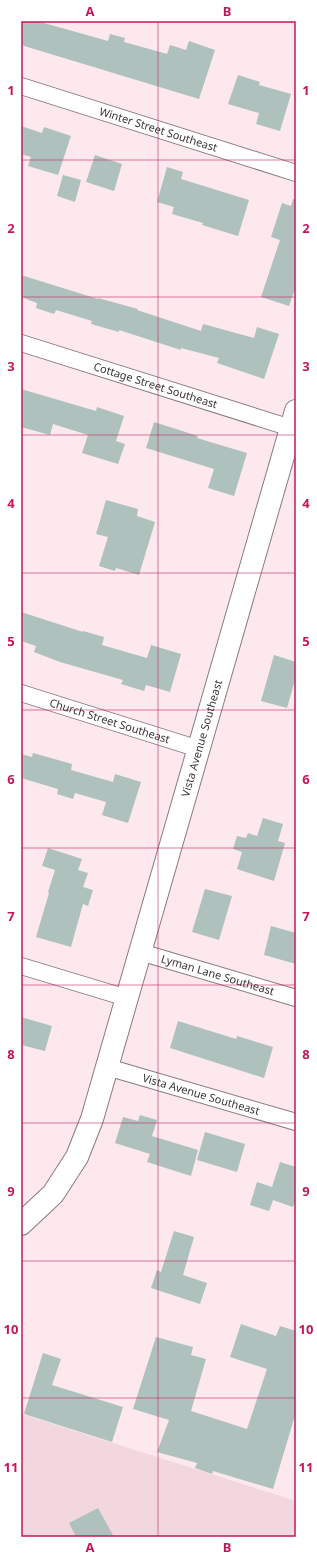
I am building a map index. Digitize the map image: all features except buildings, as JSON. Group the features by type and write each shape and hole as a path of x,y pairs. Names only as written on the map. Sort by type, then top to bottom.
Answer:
{"main road":[{"name":"Vista Avenue Southeast","path":"21,1224 53,1194 77,1157 92,1119 293,419"}],"street":[{"name":"Winter Street Southeast","path":"21,86 296,173"},
{"name":"Cottage Street Southeast","path":"21,343 293,419"},
{"name":"Church Street Southeast","path":"21,693 199,749"},
{"name":"Lyman Lane Southeast","path":"140,952 296,998"},
{"path":"21,966 127,998"},
{"name":"Vista Avenue Southeast","path":"107,1066 296,1122"}],"shaded area":[{"path":"21,1414 296,1501 296,1537 21,1537"}]}
